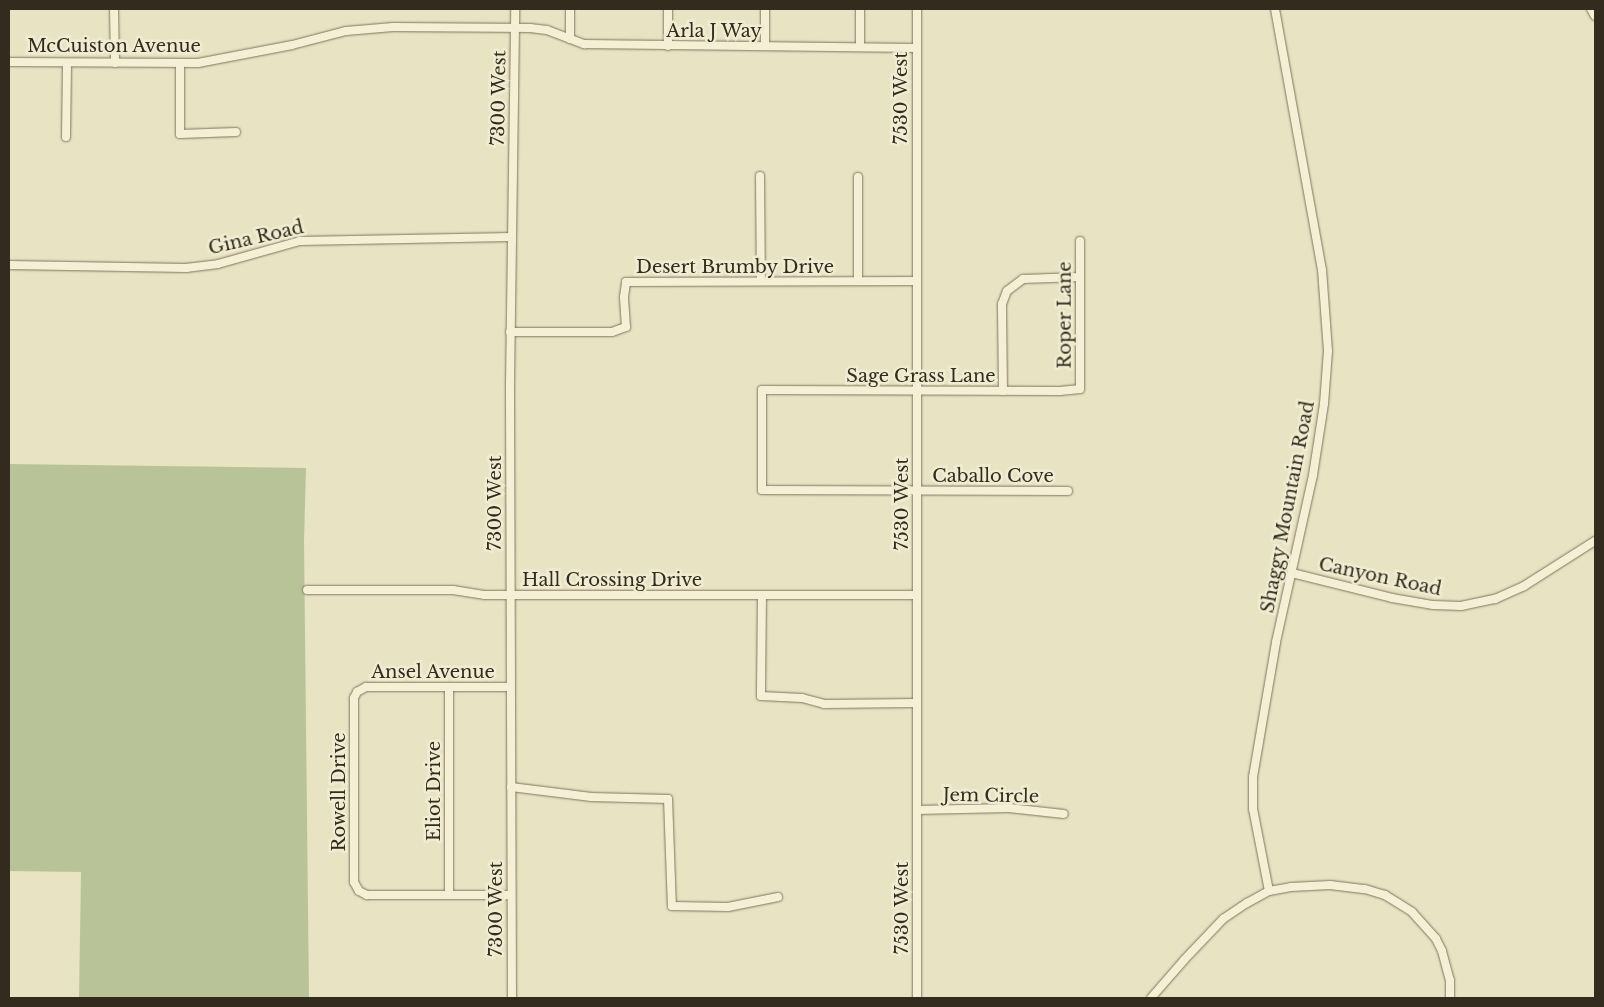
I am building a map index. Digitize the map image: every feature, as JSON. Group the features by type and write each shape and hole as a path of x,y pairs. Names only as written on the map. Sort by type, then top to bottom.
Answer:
{"street":[{"path":"114,9 115,63"},
{"name":"7300 West","path":"512,998 509,595 510,332 515,9"},
{"path":"570,9 570,39"},
{"path":"668,9 668,46"},
{"path":"765,9 765,46"},
{"path":"860,9 860,47"},
{"name":"7530 West","path":"916,9 916,998"},
{"name":"Shaggy Mountain Road","path":"1269,891 1253,810 1253,777 1264,706 1313,475 1324,404 1328,331 1322,270 1276,9"},
{"path":"1590,9 1595,16"},
{"name":"McCuiston Avenue","path":"9,62 180,63 219,60 370,27 515,28"},
{"name":"Arla J Way","path":"515,28 547,30 584,44 916,48"},
{"path":"66,137 67,63"},
{"path":"180,63 180,134 236,132"},
{"path":"760,176 761,281"},
{"path":"858,177 858,281"},
{"name":"Gina Road","path":"9,265 186,268 218,264 300,241 511,237"},
{"name":"Roper Lane","path":"1080,241 1080,389"},
{"path":"1002,390 1002,304 1008,291 1023,279 1080,277"},
{"name":"Desert Brumby Drive","path":"510,332 612,332 626,327 624,297 626,282 916,281"},
{"name":"Sage Grass Lane","path":"762,490 762,390 1060,391 1080,389"},
{"name":"Caballo Cove","path":"762,490 1068,491"},
{"name":"Canyon Road","path":"1292,574 1392,598 1433,605 1461,606 1495,599 1524,586 1595,541"},
{"name":"Hall Crossing Drive","path":"307,590 453,590 479,595 917,595"},
{"path":"762,595 761,696 802,698 824,704 916,703"},
{"name":"Ansel Avenue","path":"357,692 366,687 511,687"},
{"name":"Eliot Drive","path":"448,687 449,895"},
{"name":"Rowell Drive","path":"357,692 354,698 354,882 359,891 367,895 449,895"},
{"path":"511,787 591,797 668,799 672,906 728,907 778,897"},
{"name":"Jem Circle","path":"917,810 1009,808 1064,814"},
{"path":"1151,998 1184,960 1223,920 1269,891 1291,887 1348,886 1385,895 1399,902 1421,921 1442,951 1450,980 1450,998"},
{"path":"449,895 511,895"}],"green space":[{"path":"9,464 306,468 304,541 309,998 79,998 81,872 9,871"}]}
